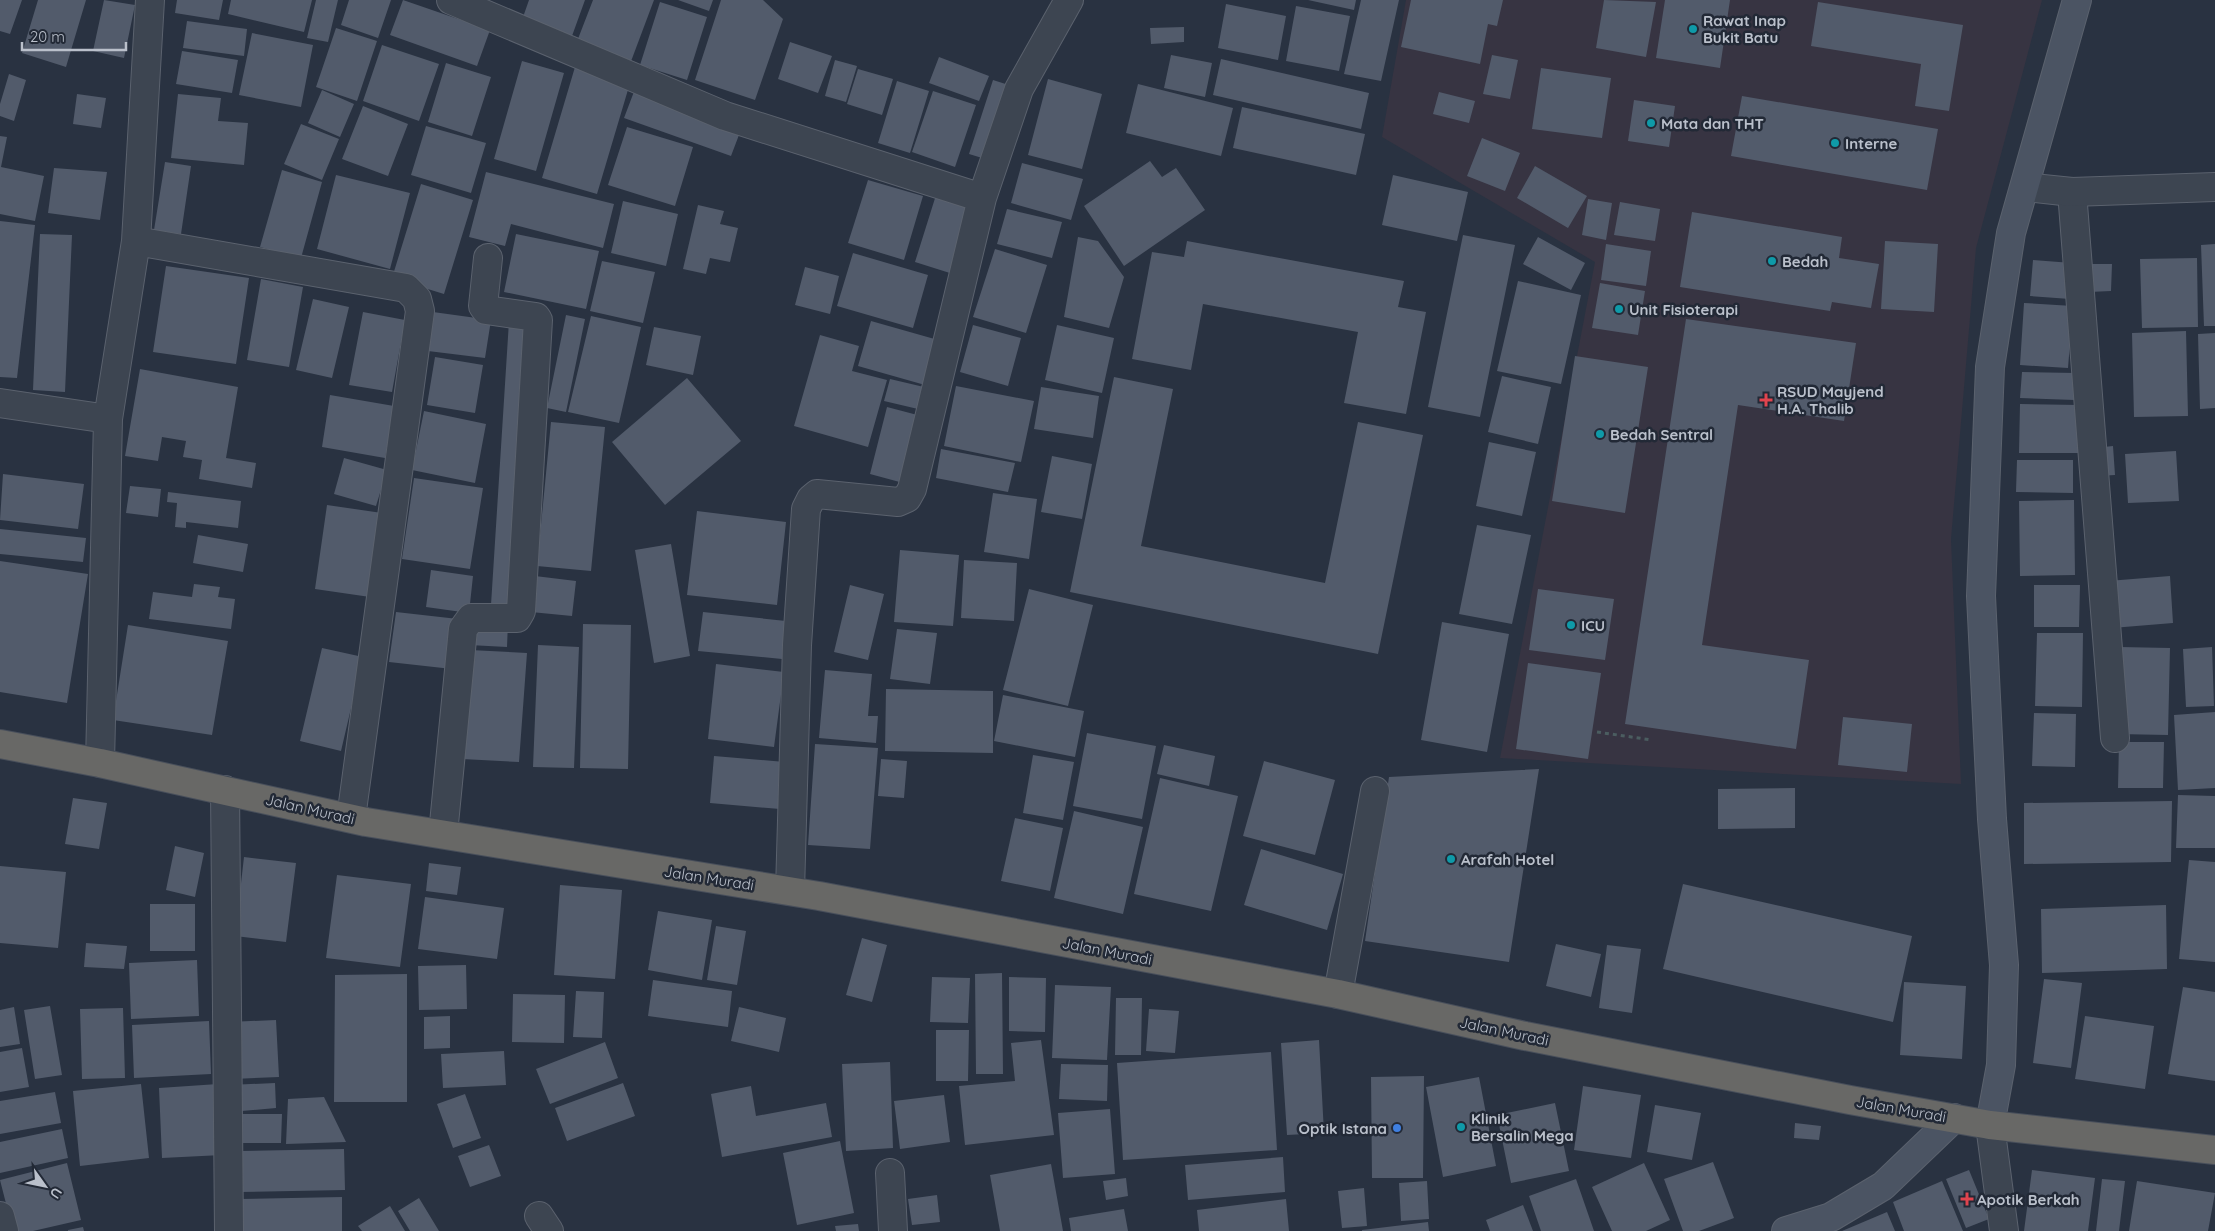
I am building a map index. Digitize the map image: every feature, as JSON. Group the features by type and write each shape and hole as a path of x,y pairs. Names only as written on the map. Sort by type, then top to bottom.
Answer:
{"highway":[{"name":"Jalan Muradi","path":"0,744 100,763 351,818 790,891 1338,994 1525,1036 1990,1125 2215,1150"}],"main road":[{"path":"1990,1125 2001,1065 2004,965 1992,819 1982,596 1990,367 2011,233 2077,0"},
{"path":"1786,1231 1830,1217 1883,1186 1954,1118"}],"street":[{"path":"100,763 108,419 136,241 150,0"},
{"path":"451,0 725,116 982,198"},
{"path":"790,891 797,645 806,509 811,499 817,494 898,502 907,498 912,489 982,198 1019,89 1069,0"},
{"path":"2025,187 2072,192 2215,187"},
{"path":"2072,192 2115,738"},
{"path":"136,241 406,288 413,292 417,299 420,312 351,818"},
{"path":"443,834 463,629 471,618 517,618 521,611 538,320 536,317 486,310 483,306 488,258"},
{"path":"0,403 108,419"},
{"path":"225,790 229,1231"},
{"path":"1338,994 1375,791"},
{"path":"1990,1125 2004,1231"},
{"path":"890,1173 894,1231"},
{"path":"0,1216 4,1231"}],"path":[{"path":"1597,732 1652,740"}],"shaded area":[{"name":"RSUD Mayjend H.A. Thalib","path":"1406,0 2042,0 1976,248 1951,539 1961,784 1500,758 1595,262 1382,137"}],"building":[{"path":"0,0 22,0 10,34 0,31"},
{"path":"38,0 86,0 66,67 22,53"},
{"path":"104,0 135,5 124,58 93,51"},
{"path":"177,0 223,0 219,20 175,13"},
{"path":"231,0 312,0 304,32 228,14"},
{"path":"316,0 338,0 328,42 307,38"},
{"path":"349,0 391,0 378,38 341,25"},
{"path":"403,0 490,30 477,66 390,35"},
{"path":"529,0 585,0 572,36 522,20"},
{"path":"593,0 654,0 630,64 576,44"},
{"path":"678,0 713,0 709,11"},
{"path":"721,0 763,0 783,19 755,100 695,80"},
{"path":"1308,0 1356,0 1354,10"},
{"path":"1361,0 1399,0 1381,81 1344,74"},
{"path":"1411,0 1503,0 1497,26 1488,24 1480,64 1401,47"},
{"path":"1604,0 1656,2 1646,57 1596,48"},
{"name":"Rawat Inap Bukit Batu","path":"1665,0 1730,0 1720,68 1656,58"},
{"path":"660,2 707,17 687,80 640,65"},
{"path":"1818,2 1963,25 1949,111 1915,106 1921,64 1811,46"},
{"path":"1226,4 1286,16 1278,60 1218,48"},
{"path":"1296,6 1350,16 1339,71 1286,61"},
{"path":"187,21 247,29 244,56 183,48"},
{"path":"1184,27 1184,42 1151,44 1150,28"},
{"path":"336,28 377,41 357,101 316,87"},
{"path":"252,33 313,45 301,107 239,95"},
{"path":"790,42 832,56 818,93 778,79"},
{"path":"382,45 439,64 419,121 363,101"},
{"path":"182,51 238,60 232,93 176,84"},
{"path":"1171,55 1212,63 1205,97 1164,88"},
{"path":"1492,55 1518,60 1510,99 1483,94"},
{"path":"939,57 989,76 979,101 929,83"},
{"path":"1221,59 1369,93 1361,129 1213,95"},
{"path":"835,60 857,66 846,102 825,96"},
{"path":"522,61 564,73 536,171 494,159"},
{"path":"446,63 491,77 472,136 428,122"},
{"path":"575,67 630,83 597,194 542,178"},
{"path":"1541,68 1611,78 1602,138 1532,129"},
{"path":"858,69 893,79 882,115 847,104"},
{"path":"9,74 26,80 14,121 0,116 0,104"},
{"path":"1048,79 1102,94 1082,169 1028,155"},
{"path":"993,80 1015,87 992,161 969,154"},
{"path":"897,81 929,91 910,153 878,143"},
{"path":"1138,84 1233,108 1221,156 1126,133"},
{"path":"635,89 742,127 731,156 624,118"},
{"path":"322,90 354,104 340,137 308,123"},
{"path":"933,91 976,105 955,167 912,152"},
{"path":"1439,92 1475,101 1469,123 1433,114"},
{"path":"77,94 106,98 101,128 73,124"},
{"path":"178,94 221,98 218,121 248,123 244,165 171,158"},
{"name":"Interne","path":"1742,96 1938,129 1927,190 1731,156"},
{"name":"Mata dan THT","path":"1634,100 1675,106 1669,147 1628,141"},
{"path":"363,106 408,124 388,176 342,159"},
{"path":"1242,107 1365,134 1356,175 1233,148"},
{"path":"301,124 339,139 322,180 284,164"},
{"path":"426,126 486,143 471,193 411,175"},
{"path":"627,127 693,147 675,206 608,185"},
{"path":"0,136 7,137 1,167 44,176 35,221 0,214"},
{"path":"1482,138 1520,153 1505,191 1467,176"},
{"path":"1150,161 1162,177 1176,168 1205,210 1124,266 1084,206"},
{"path":"165,162 191,166 181,234 154,230"},
{"path":"1022,163 1083,179 1071,220 1011,203"},
{"path":"1535,166 1587,196 1568,228 1517,198"},
{"path":"54,168 107,172 100,220 48,213"},
{"path":"282,170 322,182 301,258 260,247"},
{"path":"486,172 614,204 603,248 511,224 505,246 469,237"},
{"path":"336,175 410,193 390,269 317,249"},
{"path":"1393,175 1468,192 1457,241 1382,225"},
{"path":"868,180 923,196 904,260 848,243"},
{"path":"421,184 473,200 444,294 392,278"},
{"path":"936,195 974,207 953,274 915,262"},
{"path":"1588,199 1612,203 1606,240 1582,235"},
{"path":"623,201 678,214 666,266 611,253"},
{"path":"1620,202 1660,209 1655,241 1614,235"},
{"path":"698,205 724,211 720,224 738,228 730,262 710,258 706,274 683,269"},
{"path":"1007,209 1062,222 1052,258 997,244"},
{"name":"Bedah","path":"1692,212 1842,237 1839,258 1879,264 1871,308 1832,302 1830,311 1680,287"},
{"path":"0,221 35,225 17,378 0,377"},
{"path":"40,234 72,235 65,392 33,390"},
{"path":"516,234 599,251 586,309 504,292"},
{"path":"1463,235 1515,245 1480,417 1428,407"},
{"path":"1078,237 1098,241 1124,277 1109,328 1064,317"},
{"path":"1538,237 1585,263 1571,290 1523,264"},
{"path":"1187,241 1404,281 1398,307 1426,312 1406,414 1344,403 1358,332 1203,304 1191,370 1132,359 1152,252 1184,257"},
{"path":"1885,241 1938,244 1934,312 1881,309"},
{"path":"1606,244 1651,251 1646,286 1601,280"},
{"path":"2215,244 2215,326 2204,326 2201,245"},
{"path":"995,249 1047,265 1026,333 973,317"},
{"path":"853,253 928,275 913,328 837,306"},
{"path":"2197,258 2198,327 2142,328 2140,259"},
{"path":"2033,260 2072,263 2070,299 2030,296"},
{"path":"602,261 655,272 643,323 590,311"},
{"path":"2090,264 2112,264 2111,291 2089,292"},
{"path":"166,266 249,278 236,364 153,352"},
{"path":"805,267 839,276 830,314 795,305"},
{"path":"261,279 303,287 289,367 247,360"},
{"path":"1518,281 1581,295 1561,384 1497,371"},
{"name":"Unit Fisioterapi","path":"1600,283 1645,291 1638,335 1592,328"},
{"path":"313,299 349,307 332,378 296,370"},
{"path":"2024,303 2073,306 2068,368 2020,365"},
{"path":"363,312 405,320 392,392 349,385"},
{"path":"433,312 491,320 485,358 428,351"},
{"path":"566,315 585,319 566,412 547,408"},
{"path":"591,316 641,327 619,423 568,412"},
{"path":"1686,319 1856,343 1844,421 1738,405 1702,645 1809,660 1796,749 1625,724"},
{"path":"509,321 533,322 515,606 491,605"},
{"path":"871,321 938,340 925,385 858,366"},
{"path":"973,325 1021,338 1008,386 960,372"},
{"path":"1057,325 1114,338 1102,393 1045,380"},
{"path":"654,327 701,336 693,375 646,365"},
{"path":"2186,331 2188,416 2134,417 2132,333"},
{"path":"2215,333 2215,408 2200,409 2198,334"},
{"path":"820,335 859,346 852,371 887,380 868,447 794,426"},
{"name":"Bedah Sentral","path":"1575,356 1648,367 1625,513 1552,501"},
{"path":"435,357 483,365 475,413 427,405"},
{"path":"140,369 238,387 226,458 256,463 252,488 199,479 202,460 183,457 186,441 162,437 158,461 125,456"},
{"path":"2022,372 2076,373 2075,400 2020,398"},
{"path":"1502,376 1551,387 1538,444 1488,432"},
{"path":"1114,377 1173,389 1141,546 1325,583 1358,422 1423,435 1378,654 1070,592"},
{"path":"687,378 741,441 665,505 612,442"},
{"path":"890,379 924,387 918,409 884,401"},
{"path":"956,386 1034,401 1021,462 944,446"},
{"path":"1041,387 1099,396 1093,438 1034,429"},
{"path":"330,395 394,406 385,458 322,447"},
{"path":"2020,404 2079,405 2078,453 2019,453"},
{"path":"887,407 925,417 907,484 870,474"},
{"path":"424,411 486,424 475,483 412,470"},
{"path":"551,422 605,427 591,571 537,566"},
{"path":"1489,442 1536,452 1522,516 1476,506"},
{"path":"2113,446 2115,475 2097,476 2095,448"},
{"path":"941,449 1015,463 1008,492 936,478"},
{"path":"2176,451 2179,501 2128,503 2125,454"},
{"path":"1052,456 1092,464 1082,519 1041,512"},
{"path":"344,458 387,470 376,506 334,494"},
{"path":"2017,460 2073,460 2073,493 2016,492"},
{"path":"3,474 84,484 78,529 0,520"},
{"path":"414,478 483,488 470,569 402,559"},
{"path":"130,486 161,489 158,517 126,513"},
{"path":"168,492 241,501 238,528 186,522 186,528 175,527 177,503 167,502"},
{"path":"993,493 1037,499 1029,559 984,552"},
{"path":"2074,500 2075,575 2020,576 2019,501"},
{"path":"327,505 382,513 370,597 315,589"},
{"path":"697,511 786,522 777,605 687,595"},
{"path":"1477,525 1531,535 1512,624 1459,614"},
{"path":"0,529 86,538 83,562 0,554"},
{"path":"198,535 248,544 243,572 193,563"},
{"path":"671,544 690,656 654,663 635,550"},
{"path":"900,550 959,555 953,626 894,622"},
{"path":"964,560 1017,563 1014,621 961,618"},
{"path":"0,561 88,574 67,703 0,692"},
{"path":"431,570 473,576 469,613 426,607"},
{"path":"535,576 576,581 572,616 531,612"},
{"path":"2170,576 2173,623 2112,628 2108,581"},
{"path":"194,584 220,587 218,597 235,599 231,629 149,619 153,592 192,597"},
{"path":"850,585 884,594 868,660 834,652"},
{"path":"2034,585 2080,585 2079,627 2034,627"},
{"path":"1029,589 1093,605 1068,706 1003,690"},
{"name":"ICU","path":"1538,589 1614,599 1605,660 1529,650"},
{"path":"396,612 458,619 452,669 389,662"},
{"path":"703,612 786,621 782,659 698,651"},
{"path":"471,620 508,622 507,647 469,645"},
{"path":"1442,622 1509,634 1487,752 1421,740"},
{"path":"583,624 631,625 628,769 580,768"},
{"path":"128,625 228,641 212,735 113,720"},
{"path":"897,629 937,633 930,684 890,679"},
{"path":"2037,633 2083,633 2082,707 2035,706"},
{"path":"538,645 579,647 574,768 533,767"},
{"path":"2120,647 2170,648 2168,735 2117,734"},
{"path":"2212,647 2214,706 2186,707 2183,649"},
{"path":"322,648 363,657 341,751 300,741"},
{"path":"470,650 527,653 519,762 462,759"},
{"path":"1528,663 1601,673 1588,759 1516,749"},
{"path":"716,664 784,672 774,747 708,739"},
{"path":"825,670 872,674 868,716 878,716 876,743 819,738"},
{"path":"886,689 993,691 993,753 885,751"},
{"path":"1003,695 1084,711 1075,757 994,741"},
{"path":"2215,712 2215,788 2178,790 2174,715"},
{"path":"2034,713 2076,714 2075,767 2032,766"},
{"path":"1843,717 1912,724 1907,772 1838,765"},
{"path":"1087,733 1156,746 1142,819 1073,806"},
{"path":"2119,742 2164,742 2163,788 2118,788"},
{"path":"815,744 878,748 870,849 808,845"},
{"path":"1164,745 1215,756 1209,786 1157,774"},
{"path":"1033,755 1074,762 1063,820 1023,813"},
{"path":"714,756 785,762 780,809 710,803"},
{"path":"881,759 907,761 904,798 878,796"},
{"path":"1264,761 1335,780 1315,855 1243,836"},
{"name":"Arafah Hotel","path":"1539,769 1509,962 1365,941 1389,777"},
{"path":"1160,778 1238,796 1211,911 1134,894"},
{"path":"1795,788 1795,828 1718,829 1718,789"},
{"path":"2178,795 2215,796 2215,848 2176,848"},
{"path":"73,798 107,803 99,849 65,844"},
{"path":"2172,801 2171,862 2024,864 2024,803"},
{"path":"1074,811 1143,827 1123,914 1054,898"},
{"path":"1015,818 1063,828 1050,891 1001,881"},
{"path":"175,846 204,853 195,897 166,890"},
{"path":"1261,849 1343,874 1327,930 1244,905"},
{"path":"244,857 296,863 286,942 235,936"},
{"path":"2189,860 2215,862 2215,962 2179,959"},
{"path":"429,863 461,867 457,895 426,891"},
{"path":"0,866 66,872 58,948 0,943"},
{"path":"337,875 411,884 400,967 326,958"},
{"path":"1683,884 1912,936 1893,1022 1663,969"},
{"path":"560,885 622,890 615,979 554,975"},
{"path":"425,897 504,908 497,959 418,949"},
{"path":"150,904 195,904 195,951 150,951"},
{"path":"2166,905 2167,969 2042,973 2041,909"},
{"path":"658,911 712,920 702,980 648,970"},
{"path":"716,926 746,931 737,985 707,980"},
{"path":"862,938 887,945 872,1002 846,995"},
{"path":"86,943 127,946 124,969 84,967"},
{"path":"1556,944 1601,954 1591,997 1546,986"},
{"path":"1607,945 1641,949 1632,1013 1599,1008"},
{"path":"197,960 199,1016 131,1019 129,963"},
{"path":"466,965 467,1009 419,1010 418,966"},
{"path":"1002,973 1003,1074 976,1074 975,974"},
{"path":"407,974 407,1102 334,1102 335,975"},
{"path":"932,977 970,978 968,1023 930,1022"},
{"path":"1009,977 1046,978 1045,1032 1009,1031"},
{"path":"2044,979 2082,983 2071,1068 2033,1063"},
{"path":"653,980 732,991 728,1027 648,1016"},
{"path":"1904,982 1966,986 1962,1059 1900,1055"},
{"path":"1055,985 1111,987 1107,1060 1052,1058"},
{"path":"2183,987 2215,992 2215,1081 2168,1074"},
{"path":"576,991 604,992 602,1038 573,1037"},
{"path":"513,994 565,995 564,1043 512,1042"},
{"path":"1116,998 1142,998 1141,1055 1115,1055"},
{"path":"50,1006 62,1075 35,1079 24,1010"},
{"path":"14,1007 20,1044 0,1047 0,1010"},
{"path":"739,1007 786,1018 779,1052 731,1041"},
{"path":"123,1008 125,1078 82,1079 80,1009"},
{"path":"1149,1009 1179,1011 1175,1053 1146,1051"},
{"path":"450,1016 450,1048 424,1049 424,1017"},
{"path":"2085,1016 2154,1026 2145,1089 2075,1079"},
{"path":"276,1020 279,1077 232,1079 229,1022"},
{"path":"209,1021 211,1074 134,1078 132,1025"},
{"path":"936,1030 969,1030 968,1081 936,1081"},
{"path":"1041,1040 1054,1135 965,1145 959,1086 1015,1081 1011,1043"},
{"path":"1319,1040 1324,1133 1287,1135 1281,1043"},
{"path":"605,1042 618,1078 550,1104 536,1069"},
{"path":"22,1048 29,1087 0,1092 0,1052"},
{"path":"504,1051 506,1085 443,1088 441,1054"},
{"path":"1271,1052 1277,1150 1123,1160 1117,1063"},
{"path":"890,1062 893,1148 846,1151 842,1064"},
{"path":"1061,1064 1108,1065 1107,1101 1059,1099"},
{"name":"Optik Istana","path":"1424,1076 1423,1178 1372,1178 1371,1077"},
{"name":"Klinik Bersalin Mega","path":"1479,1077 1496,1166 1443,1177 1426,1087"},
{"path":"275,1083 276,1108 230,1112 229,1085"},
{"path":"623,1083 635,1116 567,1141 555,1108"},
{"path":"141,1084 149,1158 80,1166 73,1091"},
{"path":"218,1084 222,1155 162,1158 159,1088"},
{"path":"751,1086 756,1116 826,1103 832,1137 722,1157 711,1094"},
{"path":"1583,1086 1641,1095 1631,1158 1574,1150"},
{"path":"55,1092 61,1123 0,1134 0,1101"},
{"path":"465,1094 481,1138 453,1148 437,1104"},
{"path":"944,1095 950,1142 900,1149 894,1101"},
{"path":"324,1097 346,1142 286,1144 288,1099"},
{"path":"1555,1103 1569,1171 1511,1183 1497,1115"},
{"path":"1655,1105 1701,1113 1692,1160 1647,1152"},
{"path":"1110,1109 1115,1174 1063,1178 1058,1113"},
{"path":"234,1114 282,1114 281,1143 233,1143"},
{"path":"1795,1123 1821,1126 1819,1140 1794,1138"},
{"path":"62,1129 68,1158 0,1173 0,1142"},
{"path":"840,1141 854,1213 797,1225 783,1153"},
{"path":"489,1145 501,1176 470,1187 458,1156"},
{"path":"344,1149 345,1190 239,1192 239,1151"},
{"path":"1283,1157 1285,1192 1188,1200 1185,1165"},
{"path":"1713,1162 1734,1218 1699,1231 1683,1231 1664,1179"},
{"path":"67,1163 81,1220 33,1231 13,1231 0,1180"},
{"path":"1644,1163 1670,1220 1646,1231 1612,1231 1592,1187"},
{"path":"1051,1164 1063,1231 1000,1231 990,1175"},
{"name":"Apotik Berkah","path":"1969,1170 1989,1219 1966,1228 1946,1179"},
{"path":"2032,1170 2095,1178 2088,1231 2024,1231"},
{"path":"1126,1178 1128,1196 1106,1200 1103,1181"},
{"path":"1576,1179 1594,1231 1541,1231 1529,1196"},
{"path":"2102,1179 2125,1181 2119,1231 2096,1231"},
{"path":"1427,1181 1429,1219 1401,1221 1399,1183"},
{"path":"1942,1181 1963,1231 1904,1231 1893,1202"},
{"path":"2137,1181 2215,1193 2208,1231 2129,1231"},
{"path":"1364,1188 1367,1226 1342,1228 1338,1191"},
{"path":"937,1195 940,1222 912,1225 908,1199"},
{"path":"342,1197 342,1231 240,1231 239,1199"},
{"path":"419,1198 439,1231 410,1231 398,1211"},
{"path":"1286,1199 1289,1231 1199,1231 1197,1210"},
{"path":"1523,1205 1533,1231 1490,1231 1486,1220"},
{"path":"390,1206 405,1231 362,1231 358,1226"},
{"path":"1124,1209 1128,1231 1071,1231 1069,1218"},
{"path":"1887,1212 1895,1231 1842,1231"},
{"path":"1428,1222 1429,1231 1362,1231 1362,1230"},
{"path":"858,1224 859,1231 836,1231 835,1226"},
{"path":"83,1227 84,1231 68,1231 68,1230"}],"place":[{"name":"Rawat Inap Bukit Batu","path":"1693,29"},
{"name":"Mata dan THT","path":"1651,123"},
{"name":"Interne","path":"1835,143"},
{"name":"Bedah","path":"1772,261"},
{"name":"Unit Fisioterapi","path":"1619,309"},
{"name":"RSUD Mayjend H.A. Thalib","path":"1766,400"},
{"name":"Bedah Sentral","path":"1600,434"},
{"name":"ICU","path":"1571,625"},
{"name":"Arafah Hotel","path":"1451,859"},
{"name":"Klinik Bersalin Mega","path":"1461,1127"},
{"name":"Optik Istana","path":"1397,1128"},
{"name":"Apotik Berkah","path":"1967,1199"}]}
